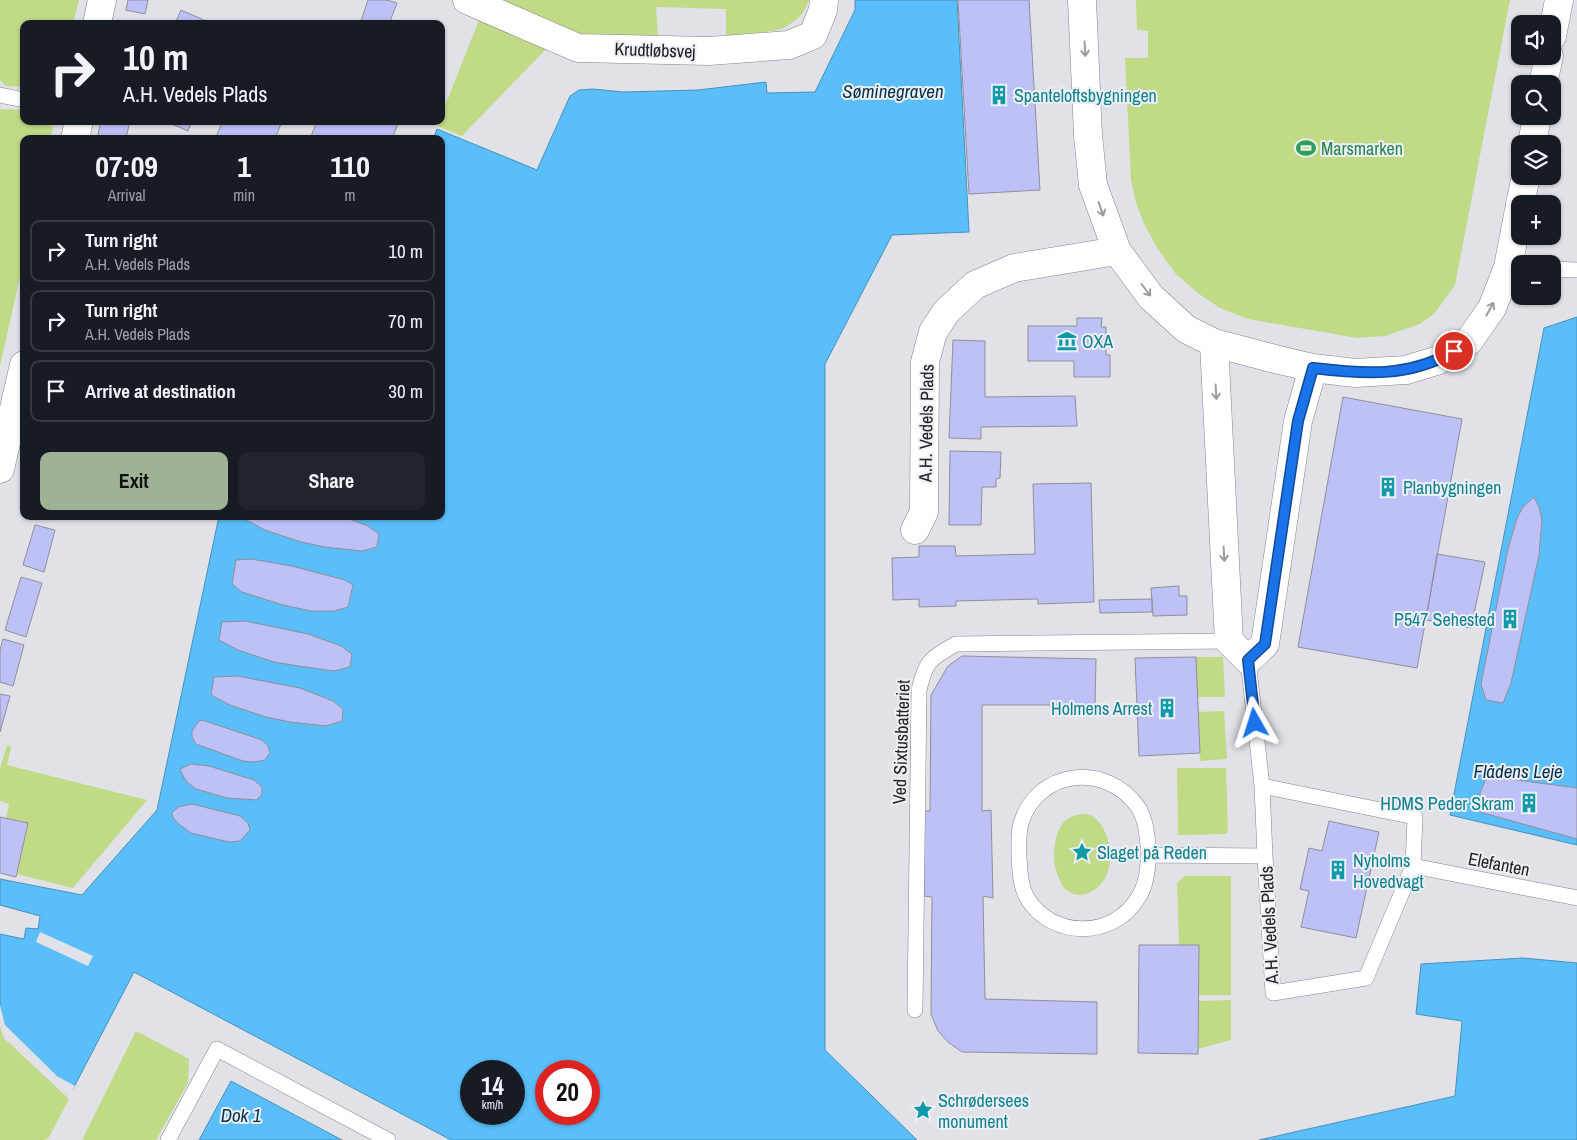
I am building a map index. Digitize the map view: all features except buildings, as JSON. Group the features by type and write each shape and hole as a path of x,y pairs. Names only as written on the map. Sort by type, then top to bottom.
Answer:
{"street":[{"path":"98,20 102,0"},
{"name":"Krudtløbsvej","path":"467,0 578,48 709,51 789,45 813,34 823,10 824,0"},
{"path":"1082,0 1088,135 1093,185 1117,251 1151,297 1186,329 1214,343 1313,368 1355,372 1406,370 1438,360 1469,341 1492,308 1511,273"},
{"path":"1556,15 1559,0"},
{"name":"A.H. Vedels Plads","path":"915,530 924,512 925,362 933,332 946,312 975,285 1014,268 1117,251"},
{"path":"1214,343 1229,641 1248,660 1265,644 1298,421 1313,368"},
{"path":"0,469 17,422 20,398"}],"lane":[{"path":"0,95 20,99"},
{"path":"1561,269 1577,270"},
{"name":"Ved Sixtusbatteriet","path":"915,1010 918,690 923,671 935,656 956,644 1229,641"},
{"name":"A.H. Vedels Plads","path":"1248,660 1262,786 1272,993 1366,978 1413,866 1415,817 1262,786"},
{"path":"1075,777 1097,778 1115,785 1127,794 1139,808 1146,826 1149,854 1145,884 1138,898 1128,911 1117,920 1105,926 1084,930 1072,928 1048,919 1038,912 1027,897 1020,881 1020,825 1027,809 1045,789 1059,781 1075,777"},
{"name":"A.H. Vedels Plads","path":"1149,854 1265,856"},
{"name":"Elefanten","path":"1413,866 1577,898"},
{"path":"168,1140 217,1049 388,1140"}],"green space":[{"path":"0,0 79,0 74,20 20,20 20,87 6,86 0,80"},
{"path":"500,0 809,0 801,15 783,28 726,37 726,9 656,7 658,36 581,34"},
{"name":"Marsmarken","path":"1136,0 1510,0 1455,285 1434,314 1420,324 1385,336 1357,338 1248,319 1220,308 1199,294 1176,274 1158,249 1144,224 1136,203 1131,180 1125,58 1148,58 1148,31 1137,30"},
{"path":"479,20 546,49 462,136 437,126 445,125 445,106"},
{"path":"0,109 20,110 20,125 50,125 53,128 51,135 20,135 20,277 0,366"},
{"path":"1196,657 1223,657 1225,697 1197,697"},
{"path":"1224,711 1227,759 1200,761 1198,712"},
{"path":"7,745 11,747 7,765 147,800 73,888 17,874 28,823 6,818 9,804 0,801 0,769"},
{"path":"1177,768 1226,768 1228,830 1226,834 1178,835"},
{"path":"1080,814 1091,815 1099,822 1107,836 1110,860 1104,880 1094,890 1082,895 1076,895 1064,888 1061,883 1055,868 1054,855 1055,841 1063,823 1073,816"},
{"path":"1184,876 1231,876 1231,995 1198,995 1179,945 1177,883"},
{"path":"1231,1000 1231,1040 1198,1049 1198,1001"},
{"path":"0,1026 4,1038 69,1099 49,1137 44,1140 0,1140"},
{"path":"136,1031 189,1059 188,1083 156,1140 82,1140"}],"water":[{"name":"Søminegraven","path":"855,0 957,0 969,232 892,235 825,364 825,1050 917,1140 451,1140 134,972 73,1089 50,1074 0,1026 0,934 24,939 26,928 38,929 40,916 0,905 0,879 82,895 157,810 218,520 445,520 445,135 435,135 437,129 537,170 570,96 579,90 593,89 623,92 698,90 766,82 767,93 815,92 855,10"},
{"name":"Flådens Leje","path":"1577,317 1577,845 1450,815 1544,328"},
{"path":"1523,958 1577,963 1577,1140 1259,1140 1455,1096 1462,1021 1416,1014 1421,964"},
{"name":"Dok 1","path":"231,1081 342,1140 199,1140"}],"pier":[{"path":"40,932 93,956 88,966 36,942"},
{"path":"0,1005 5,1025 57,1076 75,1086 72,1091 48,1076 23,1051 16,1049 4,1038 0,1026"}],"place":[{"name":"Spanteloftsbygningen","path":"999,95"},
{"name":"Marsmarken","path":"1306,148"},
{"name":"OXA","path":"1067,341"},
{"name":"Planbygningen","path":"1388,487"},
{"name":"P547 Sehested","path":"1510,619"},
{"name":"Holmens Arrest","path":"1167,708"},
{"name":"HDMS Peder Skram","path":"1529,803"},
{"name":"Slaget på Reden","path":"1082,852"},
{"name":"Nyholms Hovedvagt","path":"1338,870"},
{"name":"Schrødersees monument","path":"923,1110"}],"route":[{"path":"1255,723 1248,660 1265,644 1298,421 1313,368 1355,372 1406,370 1438,360 1454,351"}]}
